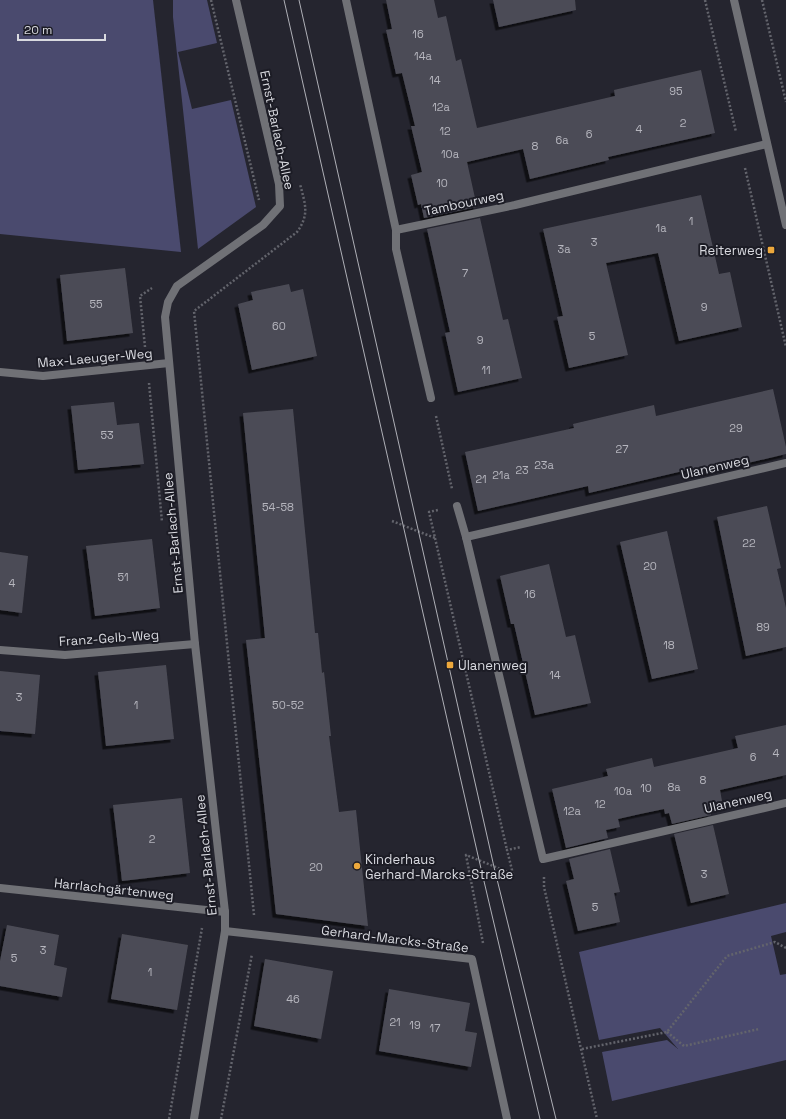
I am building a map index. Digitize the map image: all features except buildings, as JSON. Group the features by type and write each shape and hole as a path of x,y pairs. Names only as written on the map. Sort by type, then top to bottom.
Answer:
{"street":[{"name":"Ernst-Barlach-Allee","path":"194,1119 225,931 225,912 195,644 165,317 168,302 177,286 263,225 280,206 279,184 236,0"},
{"path":"346,0 396,230 396,249 431,398"},
{"path":"734,0 786,226"},
{"name":"Tambourweg","path":"396,230 516,205 767,144"},
{"name":"Max-Laeuger-Weg","path":"0,372 44,376 169,363"},
{"name":"Ulanenweg","path":"466,538 786,463"},
{"path":"456,506 466,538 543,859"},
{"name":"Franz-Gelb-Weg","path":"0,650 66,655 195,644"},
{"name":"Ulanenweg","path":"543,859 786,802"},
{"name":"Harrlachgärtenweg","path":"0,888 225,912"},
{"name":"Gerhard-Marcks-Straße","path":"225,931 472,959 507,1119"}],"path":[{"path":"705,0 786,347"},
{"path":"762,0 786,102"},
{"path":"221,1119 256,934 194,311 297,232 304,222 306,209 299,178"},
{"path":"431,398 456,506 429,512 513,874 466,855 486,955 472,959"},
{"path":"392,521 435,538"},
{"path":"507,850 539,843"},
{"path":"543,859 544,887 597,1119"},
{"path":"582,1049 667,1032 727,956 775,942 786,948"},
{"path":"667,1032 684,1046 759,1029"}],"shaded area":[{"path":"0,0 153,0 181,252 0,234"},
{"path":"173,0 207,0 217,43 178,52 192,109 231,100 256,207 198,249 173,17"},
{"path":"786,903 786,932 771,936 780,975 786,974 786,1060 612,1101 602,1052 667,1040 678,1049 660,1028 599,1040 579,952"}],"tram line":[{"path":"284,0 479,860 540,1119"},
{"path":"299,0 494,867 556,1119"}],"place":[{"name":"Reiterweg","path":"771,250"},
{"name":"Ulanenweg","path":"450,665"},
{"name":"Kinderhaus Gerhard-Marcks-Straße","path":"357,866"}]}
